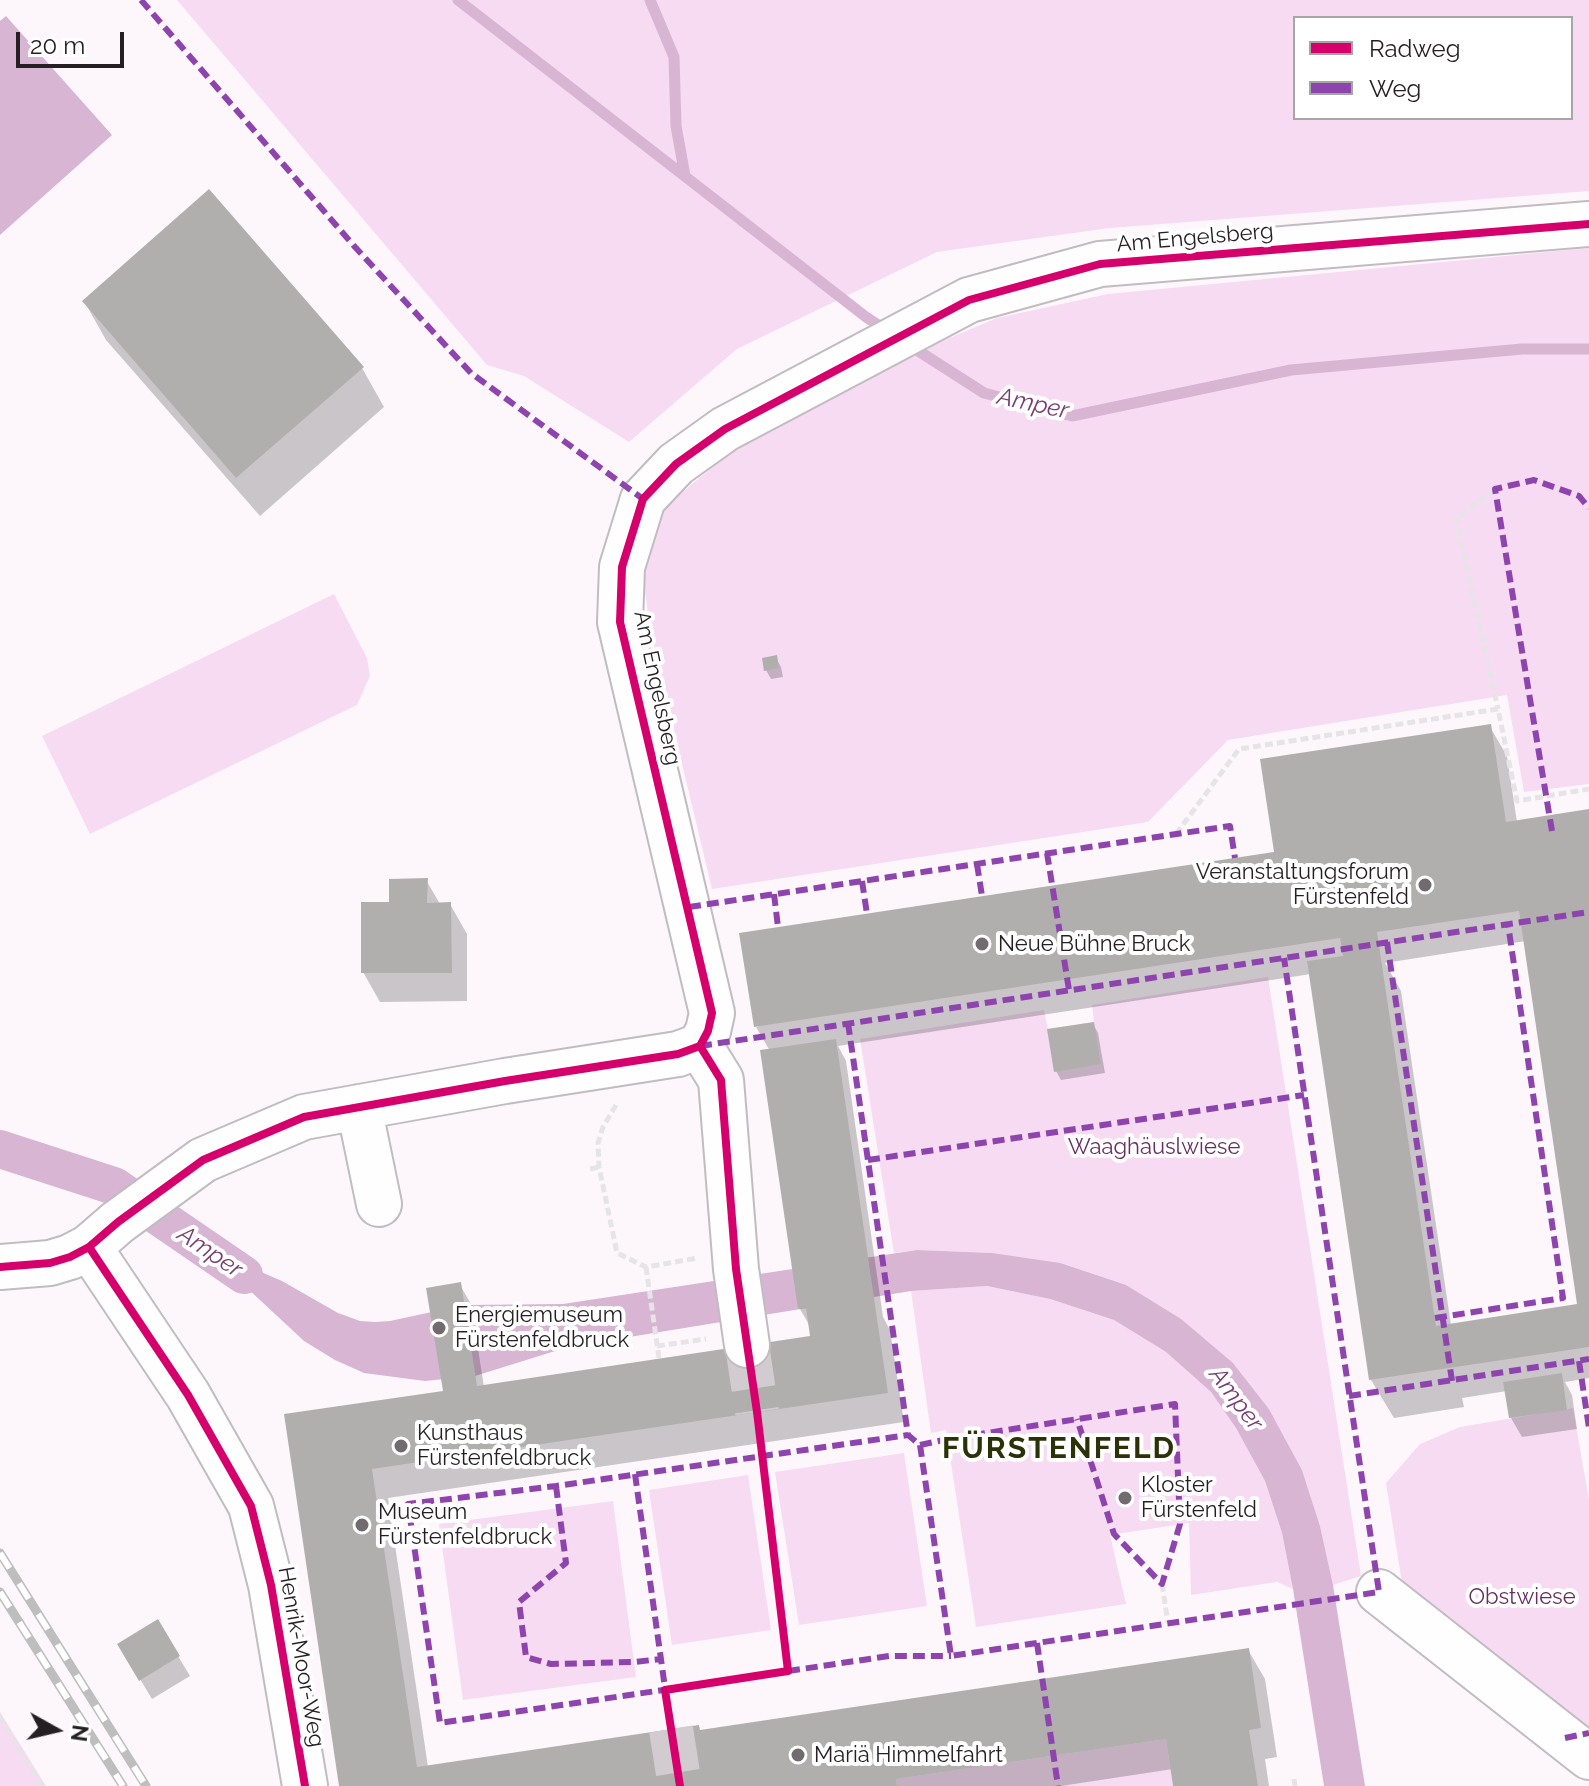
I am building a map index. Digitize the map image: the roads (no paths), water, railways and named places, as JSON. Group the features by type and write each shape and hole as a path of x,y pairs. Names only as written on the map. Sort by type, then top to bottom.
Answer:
{"street":[{"name":"Am Engelsberg","path":"700,1046 712,1013 620,622 622,567 643,499 676,464 725,429 969,300 1100,264 1589,224"},
{"path":"0,1267 50,1263 120,1222 203,1160 300,1101 359,1107 678,1054 700,1046 721,1080 736,1260 746,1333"},
{"path":"359,1107 379,1204"},
{"name":"Henrik-Moor-Weg","path":"120,1222 188,1395 251,1506 271,1585 305,1786"},
{"path":"1379,1592 1589,1757"}],"water":[{"path":"6,16 112,135 0,235 0,21"},
{"path":"203,1247 282,1281 338,1313 360,1321 375,1322 464,1305 563,1304 917,1250 992,1253 1060,1263 1126,1285 1181,1319 1233,1363 1269,1409 1302,1470 1320,1526 1333,1585 1365,1786 1324,1786 1293,1589 1282,1533 1265,1481 1236,1428 1211,1392 1166,1352 1114,1320 1050,1299 987,1286 911,1291 568,1347 475,1376 425,1381 364,1373 335,1360 304,1341"}],"waterway":[{"name":"Amper","path":"458,0 889,332"},
{"path":"650,0 674,57 676,126 685,176"},
{"name":"Amper","path":"906,343 984,393 1072,416 1291,370 1522,349 1589,349"},
{"name":"Amper","path":"0,1149 114,1186 244,1275"}],"tunnel":[{"path":"747,1345 757,1412"},
{"path":"671,1729 680,1786"}],"railway":[{"path":"0,1553 146,1786"},
{"path":"0,1592 123,1786"}],"place":[{"name":"Veranstaltungsforum Fürstenfeld","path":"1425,885"},
{"name":"Neue Bühne Bruck","path":"982,944"},
{"name":"Energiemuseum Fürstenfeldbruck","path":"439,1328"},
{"name":"Kunsthaus Fürstenfeldbruck","path":"401,1446"},
{"name":"Kloster Fürstenfeld","path":"1125,1498"},
{"name":"Museum Fürstenfeldbruck","path":"362,1525"},
{"name":"Mariä Himmelfahrt","path":"798,1755"}],"district":[{"name":"FÜRSTENFELD","path":"1059,1449"}],"park label":[{"name":"Waaghäuslwiese","path":"1154,1147"},
{"name":"Obstwiese","path":"1522,1597"}]}
